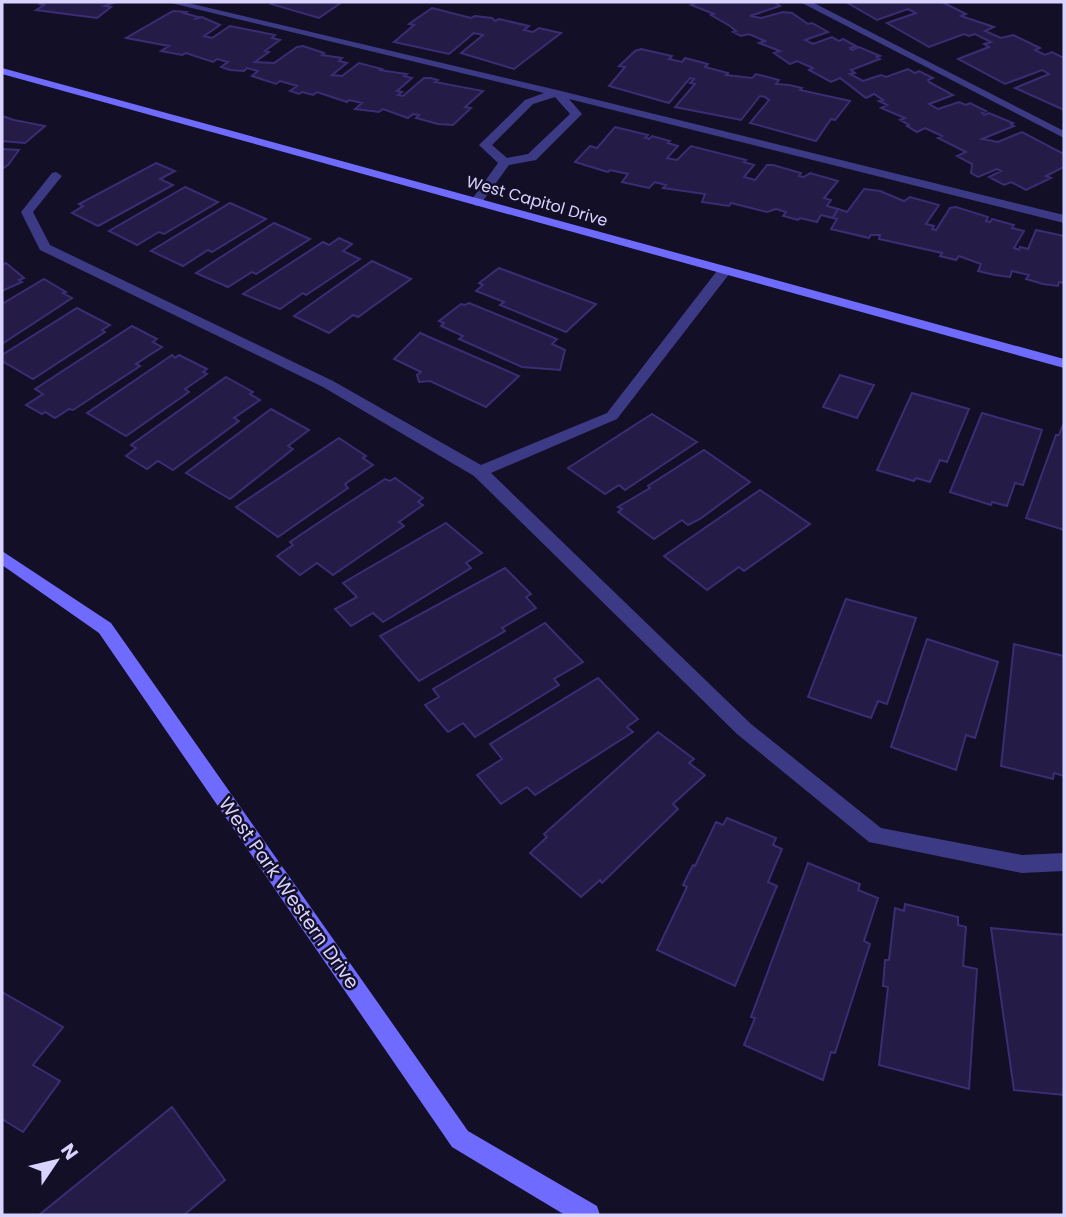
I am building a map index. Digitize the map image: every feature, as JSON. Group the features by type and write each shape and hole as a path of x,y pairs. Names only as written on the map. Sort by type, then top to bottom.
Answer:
{"street":[{"name":"West Capitol Drive","path":"2,71 1064,364"},
{"name":"West Park Western Drive","path":"2,557 104,628 460,1139 588,1215"}],"lane":[{"path":"172,2 557,93 1064,219"},
{"path":"805,2 1064,135"},
{"path":"477,202 505,162 532,157 576,114 557,93"},
{"path":"505,162 485,145 529,102 557,93"},
{"path":"56,176 27,212 45,247 328,384 480,472 744,729 876,836 1022,864 1064,862"},
{"path":"480,472 611,416 725,270"}],"building":[{"path":"116,2 105,6 111,7 97,18 36,10 44,5 40,4"},
{"path":"342,2 319,18 271,4"},
{"path":"692,2 774,2 780,6 750,16 761,18 783,12 792,13 808,24 812,23 828,32 805,40 813,44 832,37 856,46 850,48 852,50 859,47 880,56 877,57 880,59 851,70 855,73 850,74 863,81 908,69 915,73 919,71 933,78 928,80 929,82 953,95 929,104 938,109 959,102 966,105 970,103 986,111 982,113 984,115 989,113 1013,123 1011,124 1014,126 982,139 998,142 1022,132 1064,154 1064,167 1046,176 1051,178 1026,190 1011,182 1004,185 989,177 1001,171 997,169 978,177 971,173 972,164 957,156 966,152 925,128 917,132 907,126 909,125 900,120 905,118 881,108 887,105 879,101 883,100 874,94 866,98 840,78 831,82 809,70 813,68 797,61 790,64 774,53 780,51 759,43 765,41 749,34 741,36 733,32 736,31 711,15 714,14 691,5 695,3"},
{"path":"846,2 942,2 966,14 961,16 994,27 985,31 1001,38 1013,35 1040,48 1035,50 1045,55 1052,52 1064,58 1064,110 1015,88 1049,74 1042,70 1005,84 958,59 989,47 984,44 991,42 975,34 964,34 929,47 887,23 916,13 908,9 877,20"},
{"path":"432,8 471,18 492,18 495,21 499,19 529,26 524,30 533,32 539,28 561,33 514,69 461,53 483,35 474,33 449,54 394,42 414,25 409,24"},
{"path":"173,11 186,12 184,13 198,17 194,19 202,17 220,25 204,36 212,38 230,26 275,35 272,38 280,40 255,62 274,63 297,47 303,46 324,53 322,55 342,58 339,61 347,63 332,75 342,76 359,63 382,69 379,70 407,74 404,76 412,78 397,91 402,92 398,95 403,96 424,78 483,91 465,107 471,108 453,125 438,124 416,118 419,115 413,114 408,118 383,109 379,112 355,109 362,103 349,100 347,102 317,92 313,95 302,92 299,94 290,91 297,86 280,81 276,84 252,76 258,71 247,68 244,71 230,70 221,67 228,62 217,59 213,62 186,53 182,55 161,51 169,46 126,38"},
{"path":"641,49 672,56 669,59 682,62 685,58 708,64 705,67 728,73 726,75 752,78 756,74 779,80 776,84 850,101 835,120 831,119 816,141 750,123 769,100 765,97 760,96 741,120 675,107 695,84 690,83 694,79 690,78 669,103 609,86 625,67 619,66"},
{"path":"2,116 45,126 25,143 2,141"},
{"path":"615,127 648,135 645,138 652,136 670,141 668,143 678,146 667,158 677,160 691,146 746,160 744,162 754,165 744,177 755,180 767,165 773,165 801,173 799,176 804,177 810,173 838,181 824,198 831,200 827,206 838,209 833,218 821,215 817,222 800,218 798,220 783,216 786,212 776,209 767,212 731,203 729,206 702,202 705,194 663,188 666,185 655,182 649,188 622,182 628,174 610,170 608,172 575,162 590,146 597,148"},
{"path":"2,149 19,150 2,169"},
{"path":"156,163 175,171 160,179 173,185 98,226 72,213 83,206 79,204"},
{"path":"185,187 218,202 164,234 159,232 137,245 109,231"},
{"path":"864,189 880,191 904,201 910,197 939,205 926,224 934,226 932,229 936,230 950,208 956,207 988,217 986,221 990,222 992,219 1014,225 1012,228 1024,231 1014,248 1019,250 1020,247 1028,249 1036,230 1064,236 1064,283 1059,282 1058,286 1043,284 1026,279 1029,275 1012,271 1010,277 995,275 978,271 981,264 959,256 956,260 940,256 942,253 879,239 880,235 871,235 869,238 831,229 837,219 833,218 838,209 847,212"},
{"path":"230,203 266,219 212,252 208,250 183,266 151,251"},
{"path":"274,223 310,239 256,274 252,272 228,287 196,273"},
{"path":"339,238 352,244 343,251 360,259 306,295 303,293 280,309 243,294 323,242 329,245"},
{"path":"372,261 411,279 358,317 353,315 329,333 294,316"},
{"path":"6,263 24,278 19,280 22,282 2,291 2,265"},
{"path":"499,268 596,304 566,332 500,305 504,302 476,291 483,285 479,283"},
{"path":"44,279 72,298 2,344 2,304"},
{"path":"469,303 557,339 552,344 565,350 560,370 522,367 459,339 463,336 441,326 444,323 439,321 461,304"},
{"path":"77,308 110,325 102,330 105,332 33,379 2,361 2,355"},
{"path":"132,326 157,339 153,342 162,347 136,364 140,366 73,410 69,409 55,418 26,405 43,394 35,389"},
{"path":"420,333 519,376 486,407 430,381 419,382 417,375 421,372 394,359"},
{"path":"172,355 175,358 179,355 207,369 203,372 207,374 185,389 189,392 126,436 87,413"},
{"path":"840,375 874,385 857,418 823,407"},
{"path":"226,377 253,392 250,394 260,400 234,418 239,421 173,470 158,461 147,469 126,456 136,448 131,445"},
{"path":"912,393 969,409 947,462 940,460 930,482 916,478 914,481 877,470"},
{"path":"271,409 309,430 288,446 293,449 230,499 186,473"},
{"path":"982,413 1042,430 1023,485 1015,483 1007,506 992,502 991,505 950,492"},
{"path":"652,414 697,442 625,490 619,485 605,494 568,468"},
{"path":"1063,425 1064,530 1026,518 1056,435 1059,435"},
{"path":"339,438 366,456 363,458 373,465 345,484 348,488 278,537 236,507"},
{"path":"704,450 750,482 700,519 688,525 682,520 654,539 618,512 622,509 618,507"},
{"path":"395,478 423,498 418,502 423,505 399,522 404,526 333,575 317,563 300,575 277,556 293,545 290,542 336,511 385,479 390,481"},
{"path":"760,490 810,524 744,571 739,567 707,590 664,556"},
{"path":"446,523 482,553 466,563 471,568 383,622 373,613 351,626 335,609 357,597 343,583"},
{"path":"505,568 531,594 526,597 536,608 502,628 505,631 419,681 380,636"},
{"path":"846,599 916,618 887,704 878,701 871,718 808,697"},
{"path":"545,623 583,662 554,679 559,685 475,737 463,723 448,732 425,705 439,697 433,689"},
{"path":"927,639 998,662 975,738 966,735 956,770 891,747"},
{"path":"1014,644 1064,656 1064,776 1054,773 1053,779 1001,766"},
{"path":"598,678 638,719 627,727 633,732 535,795 527,787 501,804 477,775 502,759 490,744"},
{"path":"658,732 694,759 689,763 705,775 673,804 678,809 602,883 600,880 581,897 530,853 547,837 544,834"},
{"path":"727,818 776,838 773,845 782,849 768,882 777,886 735,986 657,950 687,887 683,885 693,865 695,866 716,822 723,825"},
{"path":"808,863 860,884 858,890 878,898 864,941 870,944 835,1053 831,1052 823,1080 744,1045 755,1018 751,1017"},
{"path":"905,904 958,917 958,925 966,927 963,966 977,969 969,1089 879,1065 888,987 883,986 885,960 889,960 895,908 904,911"},
{"path":"991,928 1064,935 1064,1095 1014,1090"},
{"path":"2,992 63,1027 33,1065 60,1081 23,1132 2,1119"},
{"path":"172,1107 225,1180 184,1215 39,1215"}]}
